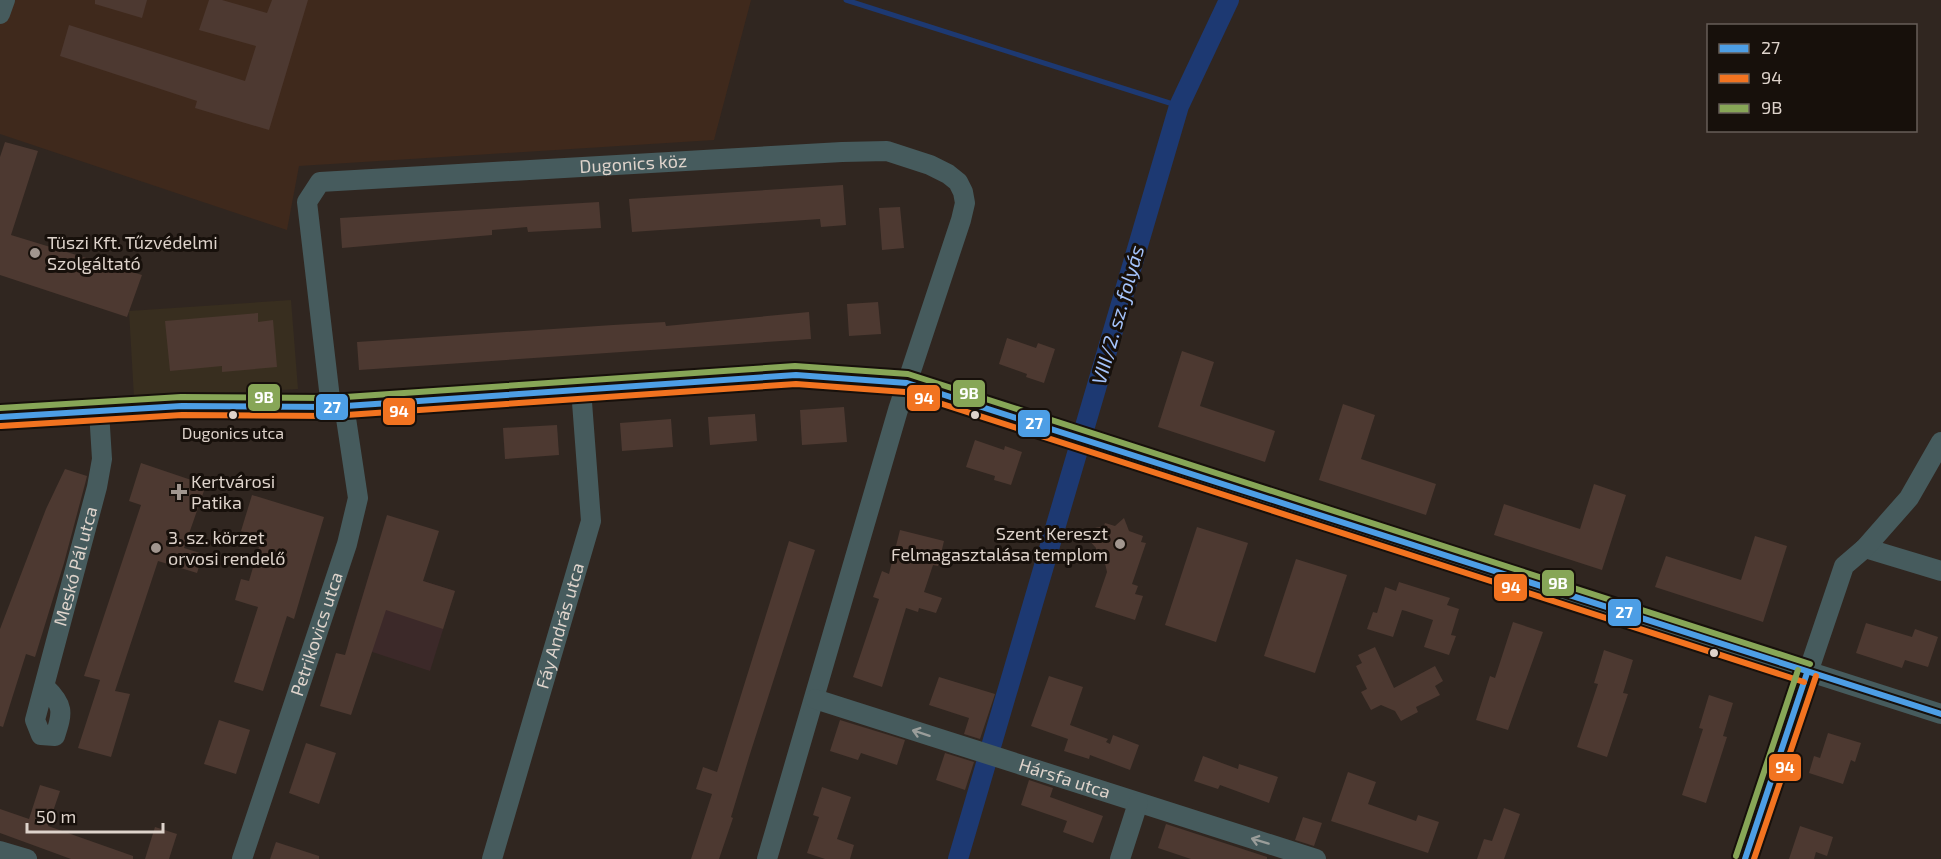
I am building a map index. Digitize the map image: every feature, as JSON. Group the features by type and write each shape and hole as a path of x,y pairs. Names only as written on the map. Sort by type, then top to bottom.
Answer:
{"street":[{"path":"0,14 4,0"},
{"name":"Dugonics köz","path":"338,406 307,202 320,182 842,152 888,151 905,156 948,174 958,182 963,192 965,203 961,220 907,383"},
{"path":"0,417 182,406 338,406 796,375 866,378 907,383 1807,674 1941,714"},
{"path":"770,858 907,383"},
{"name":"Fáy András utca","path":"492,859 591,521 581,389"},
{"name":"Petrikovics utca","path":"242,859 347,544 358,498 338,406"},
{"name":"Meskó Pál utca","path":"35,720 97,487 102,459 99,411"},
{"path":"1745,859 1844,566 1865,548 1909,498 1941,442"},
{"path":"1865,548 1941,571"},
{"name":"Hársfa utca","path":"815,699 1316,859"},
{"path":"1120,859 1138,803"},
{"path":"0,851 27,859"}],"shaded area":[{"path":"0,0 751,0 714,140 299,166 287,230 0,134"},
{"path":"291,300 298,389 134,398 129,311"},
{"path":"372,565 455,591 430,671 348,644"}],"building":[{"path":"95,0 147,0 142,18 95,4"},
{"path":"209,0 222,0 267,13 272,0 308,0 269,130 195,108 197,101 60,56 69,25 245,81 256,46 199,30"},
{"name":"Tüszi Kft. Tűzvédelmi Szolgáltató","path":"5,142 38,151 11,235 142,275 127,317 0,275 0,157"},
{"path":"843,185 846,225 821,227 820,219 632,232 629,199"},
{"path":"599,202 601,228 528,232 527,227 492,230 492,235 342,248 340,218"},
{"path":"900,207 904,248 882,250 879,208"},
{"path":"878,302 881,334 849,336 847,304"},
{"path":"809,312 811,339 359,370 357,342 665,322 666,326"},
{"path":"258,313 258,322 273,320 277,367 222,372 222,366 170,371 165,321"},
{"path":"1007,338 1036,348 1038,343 1055,349 1044,383 999,364"},
{"path":"1182,351 1214,362 1200,406 1275,431 1265,462 1158,427"},
{"path":"1343,404 1375,415 1361,459 1436,484 1426,515 1319,480"},
{"path":"844,407 847,442 802,445 800,410"},
{"path":"755,414 757,441 710,445 708,417"},
{"path":"671,419 673,447 622,451 620,423"},
{"path":"557,425 559,455 505,459 503,428"},
{"path":"975,440 1004,450 1005,446 1022,452 1011,485 994,480 995,476 966,467"},
{"path":"141,463 206,485 184,548 203,554 197,573 158,561 115,691 130,694 111,757 78,748 100,680 84,676 141,505 129,501"},
{"path":"65,469 87,476 64,563 35,657 26,654 3,727 0,726 0,629 46,509"},
{"path":"1594,484 1626,495 1602,570 1494,535 1504,504 1580,529"},
{"path":"252,495 324,517 294,619 287,616 263,691 234,682 258,607 235,600 241,579 249,581 262,537 241,531"},
{"path":"387,515 439,531 423,581 455,591 443,629 386,610 351,715 320,706 336,653 345,655"},
{"path":"1124,518 1129,531 1143,536 1141,542 1146,543 1132,584 1138,586 1135,594 1143,596 1135,620 1095,607 1107,572 1103,555 1095,553 1096,548 1081,531 1104,526 1105,523 1115,526"},
{"path":"1197,527 1248,543 1216,642 1165,625"},
{"path":"900,530 944,541 938,566 933,565 924,592 942,598 936,613 919,608 918,612 906,608 882,687 853,677 879,599 873,597 882,571 889,574"},
{"path":"1755,536 1787,546 1763,622 1655,587 1666,556 1741,580"},
{"path":"789,541 815,550 750,754 731,817 733,818 719,859 691,859 712,794 696,789 703,767 717,772"},
{"path":"1296,559 1347,575 1315,673 1264,656"},
{"path":"1399,582 1450,598 1447,605 1459,609 1451,635 1456,636 1449,655 1424,647 1433,620 1406,611 1402,610 1393,637 1367,629 1373,612 1377,613 1385,587 1396,591"},
{"path":"1513,622 1543,632 1508,730 1476,720 1490,676 1495,678"},
{"path":"1866,623 1912,637 1915,629 1938,637 1928,667 1905,660 1902,668 1856,653"},
{"path":"1375,647 1394,688 1435,666 1443,681 1435,686 1440,695 1416,707 1418,712 1401,721 1395,711 1381,705 1371,710 1361,692 1367,689 1356,666 1362,663 1358,655"},
{"path":"1604,650 1633,660 1623,693 1628,694 1607,757 1577,747 1598,684 1594,683"},
{"path":"1049,676 1083,687 1070,725 1108,739 1106,742 1110,744 1113,735 1139,745 1130,770 1090,755 1089,759 1064,751 1068,739 1031,726"},
{"path":"939,677 995,694 980,739 964,734 969,718 929,705"},
{"path":"1709,695 1733,703 1723,736 1727,737 1706,803 1682,795 1703,729 1699,728"},
{"path":"219,720 250,730 236,774 204,764"},
{"path":"840,720 905,740 897,765 861,753 858,760 830,751"},
{"path":"1828,733 1861,743 1855,762 1851,760 1843,784 1809,773 1814,756 1820,758"},
{"path":"306,743 336,753 319,804 289,793"},
{"path":"945,753 974,762 965,790 936,780"},
{"path":"1203,756 1238,769 1239,764 1278,777 1269,803 1220,785 1218,789 1194,781"},
{"path":"1348,772 1376,782 1368,804 1416,821 1418,815 1439,822 1428,853 1331,821"},
{"path":"1029,780 1053,788 1050,797 1103,816 1093,843 1063,832 1067,821 1021,805"},
{"path":"40,785 60,791 48,826 133,856 133,859 71,859 0,833 0,809 29,819"},
{"path":"822,787 851,797 837,839 854,845 850,859 825,859 807,853 819,817 813,815"},
{"path":"1504,808 1520,814 1504,859 1477,859 1484,839 1492,841"},
{"path":"1303,817 1322,823 1314,846 1295,840"},
{"path":"1166,824 1267,857 1267,859 1191,859 1158,848"},
{"path":"1800,826 1833,837 1827,856 1816,852 1814,859 1789,859"},
{"path":"155,827 177,834 169,859 145,859"},
{"path":"276,842 319,856 319,859 270,859"}],"waterway":[{"name":"VIII/2. sz. folyás","path":"846,0 1179,106"},
{"name":"VIII/2. sz. folyás","path":"958,859 1179,106 1229,0"}],"transit line":[{"name":"9B","path":"0,408 181,397 331,398 795,366 908,374 1810,664"},
{"name":"27","path":"0,417 182,406 331,407 796,375 907,383 1941,714"},
{"name":"94","path":"1,426 182,415 332,416 796,384 905,392 1804,682"},
{"name":"9B","path":"1736,856 1798,670"},
{"name":"27","path":"1745,859 1807,673"},
{"name":"94","path":"1754,859 1816,676"}],"place":[{"name":"Tüszi Kft. Tűzvédelmi Szolgáltató","path":"35,253"},
{"name":"Dugonics utca","path":"233,415"},
{"name":"Kertvárosi Patika","path":"179,492"},
{"name":"Szent Kereszt Felmagasztalása templom","path":"1120,544"},
{"name":"3. sz. körzet orvosi rendelő","path":"156,548"}]}
